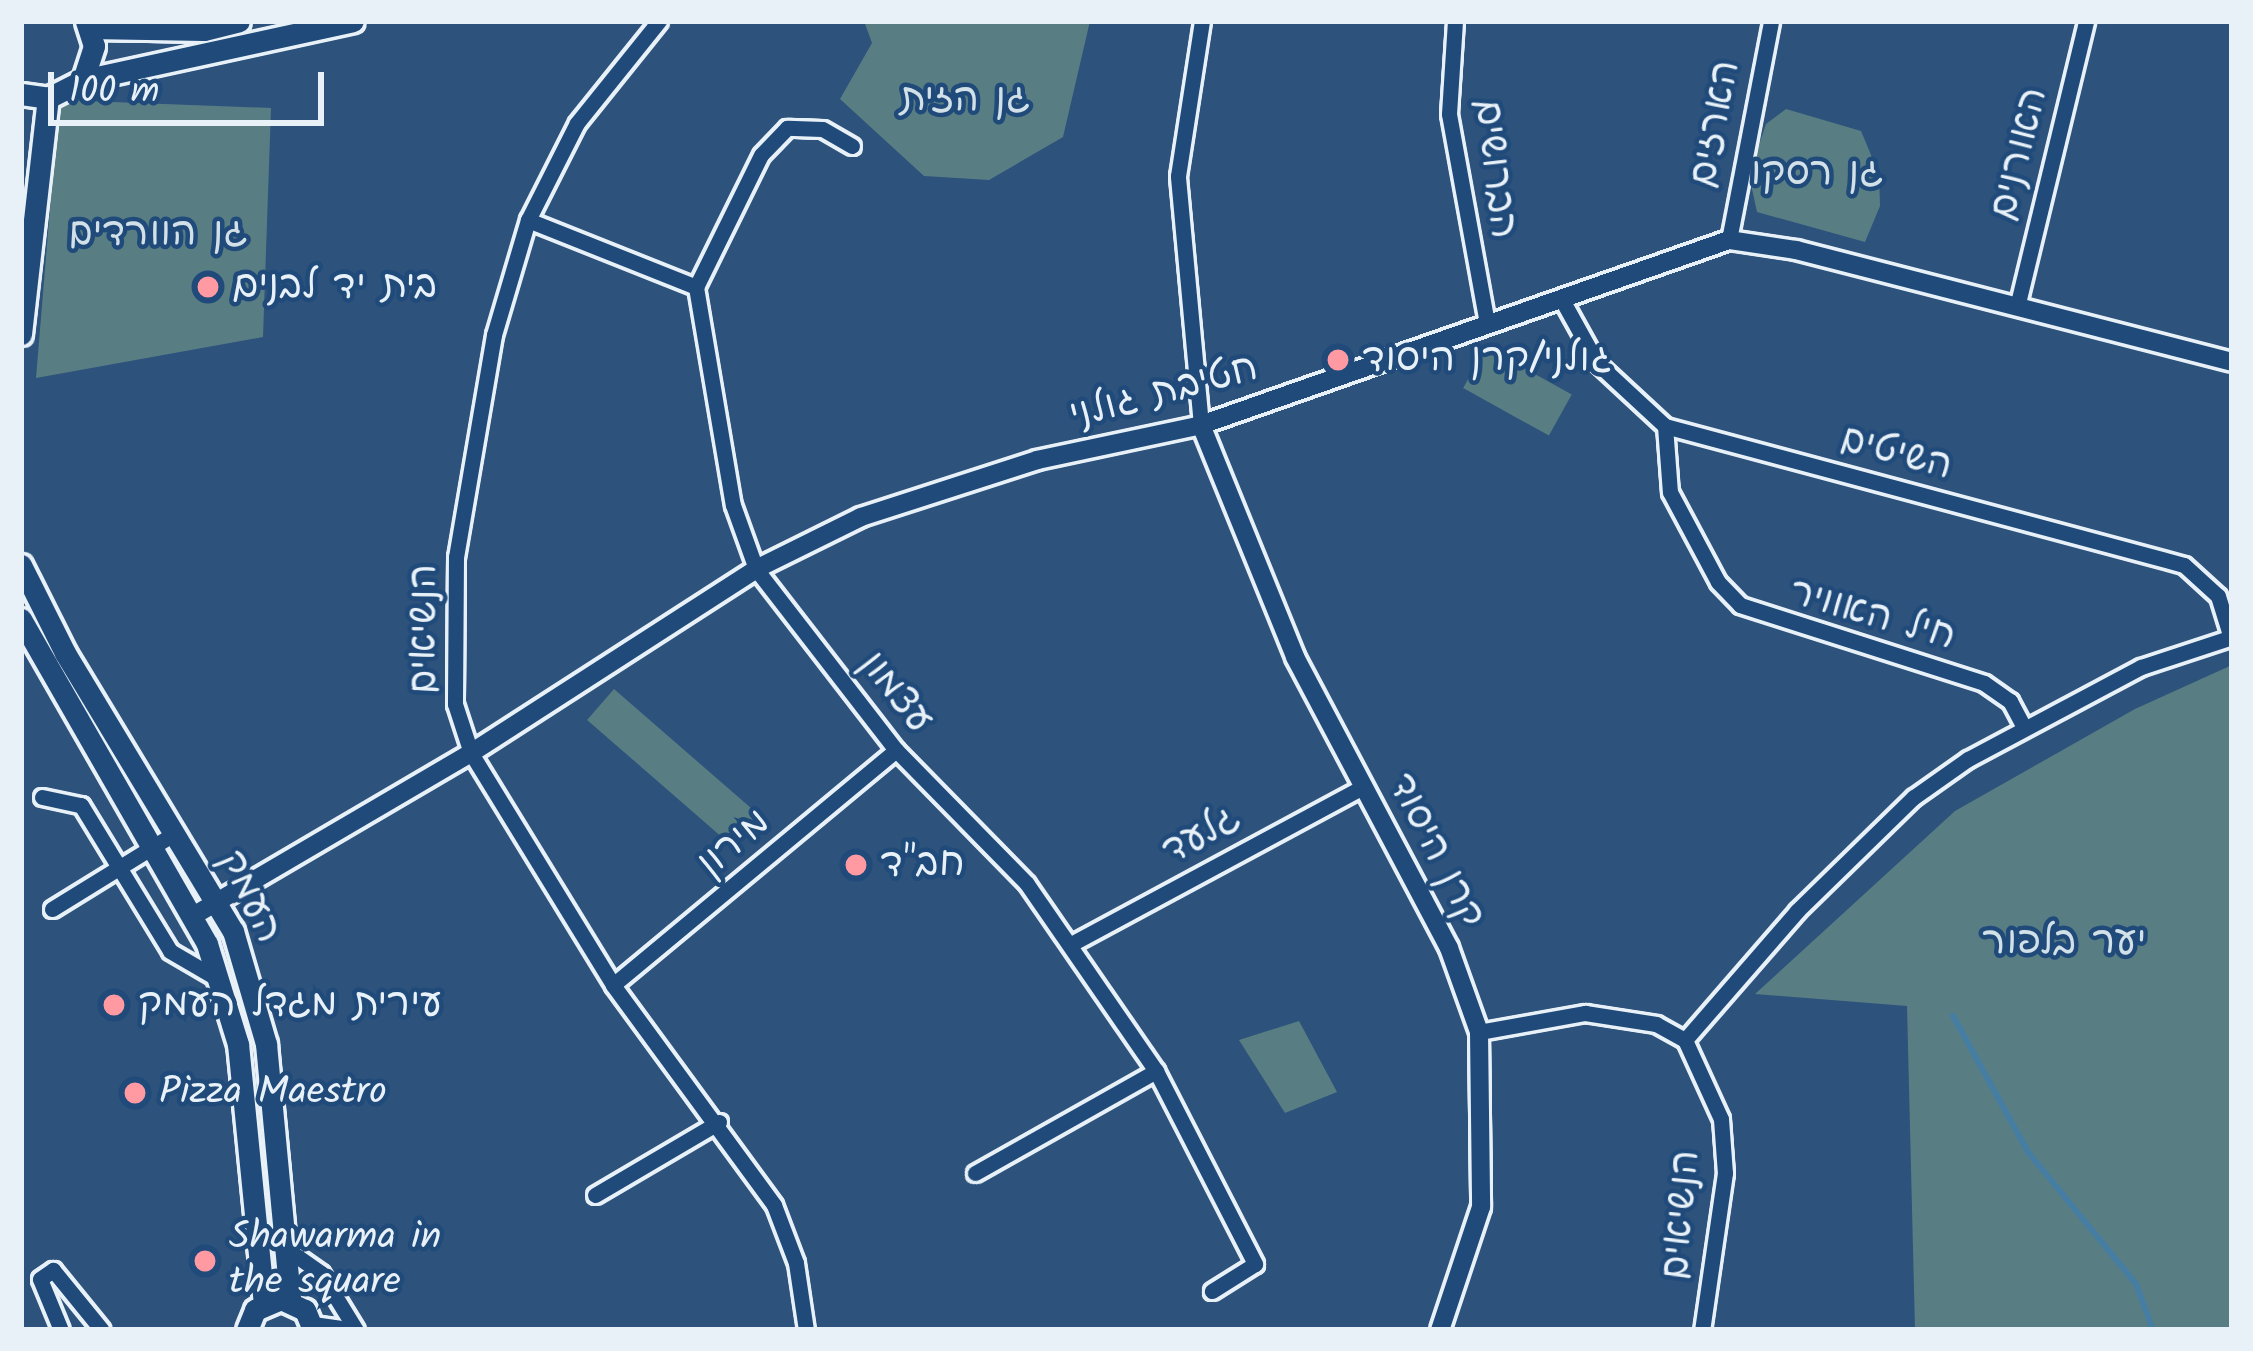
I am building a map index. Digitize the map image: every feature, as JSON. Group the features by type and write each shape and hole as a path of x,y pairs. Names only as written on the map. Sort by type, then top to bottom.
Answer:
{"main road":[{"path":"82,80 94,46 88,25 204,30 239,21"},
{"path":"21,96 48,98 82,80 353,21"},
{"path":"21,334 48,98"},
{"name":"העמק","path":"21,565 219,901 266,1044 290,1300"},
{"name":"העמק","path":"21,619 194,916 220,980 238,1044 264,1303"},
{"path":"247,1330 264,1303 290,1300 313,1328"}],"street":[{"name":"הנשיאים","path":"658,21 578,123 528,220 494,335 456,557 455,704 471,753 613,985 719,1122 774,1205 796,1263 806,1330"},
{"path":"1202,21 1178,176 1202,425"},
{"name":"הברושים","path":"1455,21 1449,113 1487,324"},
{"name":"הארזים","path":"1729,240 1771,21"},
{"name":"האורנים","path":"2018,304 2086,21"},
{"path":"528,220 696,287 761,155 787,128 822,129 852,146"},
{"path":"1729,240 2018,304 2232,362"},
{"name":"חטיבת גולני","path":"194,916 471,753 756,569 860,517 955,484 1202,425 1729,240"},
{"name":"עצמון","path":"696,287 733,505 756,569 896,751 1027,884 1156,1071 1255,1264 1212,1291"},
{"name":"השיטים","path":"1562,298 1597,363 1665,426 2184,566 2218,596 2231,638"},
{"name":"קרן היסוד","path":"1202,425 1295,657 1448,948 1479,1032 1481,1207 1440,1330"},
{"name":"חיל האוויר","path":"1665,426 1670,491 1718,582 1740,605 1762,619 1984,683 2010,701 2024,727"},
{"path":"1479,1032 1585,1012 1639,1019 1685,1040 1867,838 1967,759 2140,667 2231,638"},
{"name":"מירון","path":"613,985 896,751"},
{"name":"גלעד","path":"1071,944 1364,786"},
{"path":"42,796 81,805 170,952 220,980"},
{"path":"52,909 175,833"},
{"name":"הנשיאים","path":"1685,1040 1720,1119 1725,1173 1702,1330"},
{"path":"975,1173 1156,1071"},
{"path":"595,1195 719,1122"},
{"path":"288,1250 321,1273 356,1330"},
{"path":"61,1330 40,1279 53,1270 102,1330"},
{"path":"313,1328 340,1330"}],"green space":[{"name":"גן הזית","path":"864,21 1090,21 1063,137 989,180 924,176 840,99 872,43"},
{"name":"גן הוורדים","path":"59,100 271,108 263,337 36,378"},
{"name":"גן רסקו","path":"1786,109 1861,131 1879,174 1880,206 1865,242 1757,212 1749,175 1766,124"},
{"path":"1486,347 1572,395 1549,436 1463,388"},
{"name":"יער בלפור","path":"2232,665 2232,1330 1915,1330 1907,1006 1755,994 1955,811 2135,709"},
{"path":"614,689 758,814 731,845 587,720"},
{"path":"1299,1021 1337,1092 1285,1113 1239,1040"}],"waterway":[{"path":"1953,1016 2028,1152 2136,1284 2153,1330"}],"place":[{"name":"בית יד לבנים","path":"208,287"},
{"name":"גולני/קרן היסוד","path":"1338,360"},
{"name":"חב\"ד","path":"856,865"},
{"name":"עירית מגדל העמק","path":"114,1005"},
{"name":"Pizza Maestro","path":"135,1093"},
{"name":"Shawarma in the square","path":"205,1261"}]}
